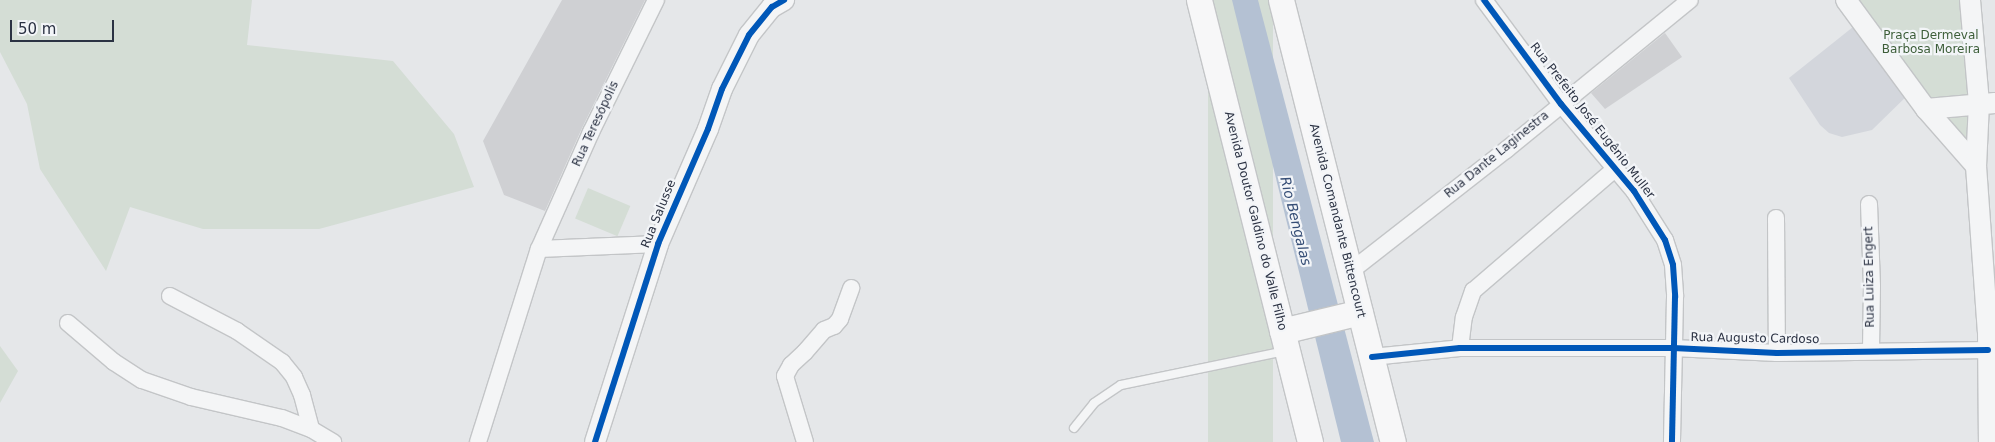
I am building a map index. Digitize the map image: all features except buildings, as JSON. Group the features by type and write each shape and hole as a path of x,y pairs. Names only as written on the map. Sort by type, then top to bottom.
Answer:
{"main road":[{"name":"Avenida Doutor Galdino do Valle Filho","path":"1199,0 1289,336 1310,442"},
{"name":"Avenida Comandante Bittencourt","path":"1281,0 1351,271 1354,313 1372,357 1393,442"},
{"path":"1289,336 1354,313"}],"street":[{"name":"Rua Teresópolis","path":"478,442 539,249 591,132 656,0"},
{"name":"Rua Prefeito José Eugênio Muller","path":"1484,0 1561,104 1616,168 1652,215 1666,240 1673,265 1675,297 1672,442"},
{"name":"Rua Dante Laginestra","path":"1351,271 1690,0"},
{"path":"1846,0 1926,109 1976,166"},
{"path":"1970,0 1987,103 1976,166 1990,338 1988,442"},
{"name":"Rua Salusse","path":"595,442 658,244 733,64 749,35 777,2"},
{"path":"1926,109 1987,103"},
{"path":"1460,348 1464,317 1473,291 1490,274 1616,168"},
{"name":"Rua Luiza Engert","path":"1869,204 1872,286 1871,350"},
{"path":"1776,218 1777,353"},
{"path":"539,249 658,244"},
{"path":"806,442 785,376 791,365 824,330 834,326 840,319 851,288"},
{"path":"170,296 237,331 282,362 294,377 302,395 311,429"},
{"path":"68,323 114,362 142,380 221,405 282,418 311,429 333,442"},
{"name":"Rua Augusto Cardoso","path":"1372,357 1460,348 1673,348 1777,353 1871,350 1990,338"}],"lane":[{"path":"1074,428 1094,403 1121,385 1289,336"}],"shaded area":[{"path":"1858,23 1913,90 1872,130 1842,137 1829,133 1820,125 1789,78"}],"green space":[{"path":"0,0 252,0 247,45 393,61 454,134 474,187 319,229 203,229 130,207 106,271 40,169 27,104 0,52"},
{"path":"1208,0 1273,0 1273,442 1208,442"},
{"name":"Praça Dermeval Barbosa Moreira","path":"1845,0 1969,0 1976,166"},
{"path":"588,188 630,206 617,236 575,218"},
{"path":"0,346 18,371 0,403"}],"water":[{"name":"Rio Bengalas","path":"1232,0 1258,0 1374,442 1341,442"}],"cycle path":[{"path":"595,442 658,244 708,129 722,89 749,35 772,7 784,0"},
{"path":"1484,0 1561,104 1634,191 1665,240 1673,265 1675,297 1672,442"},
{"path":"1372,357 1460,348 1673,348 1777,353 1988,350"}]}
